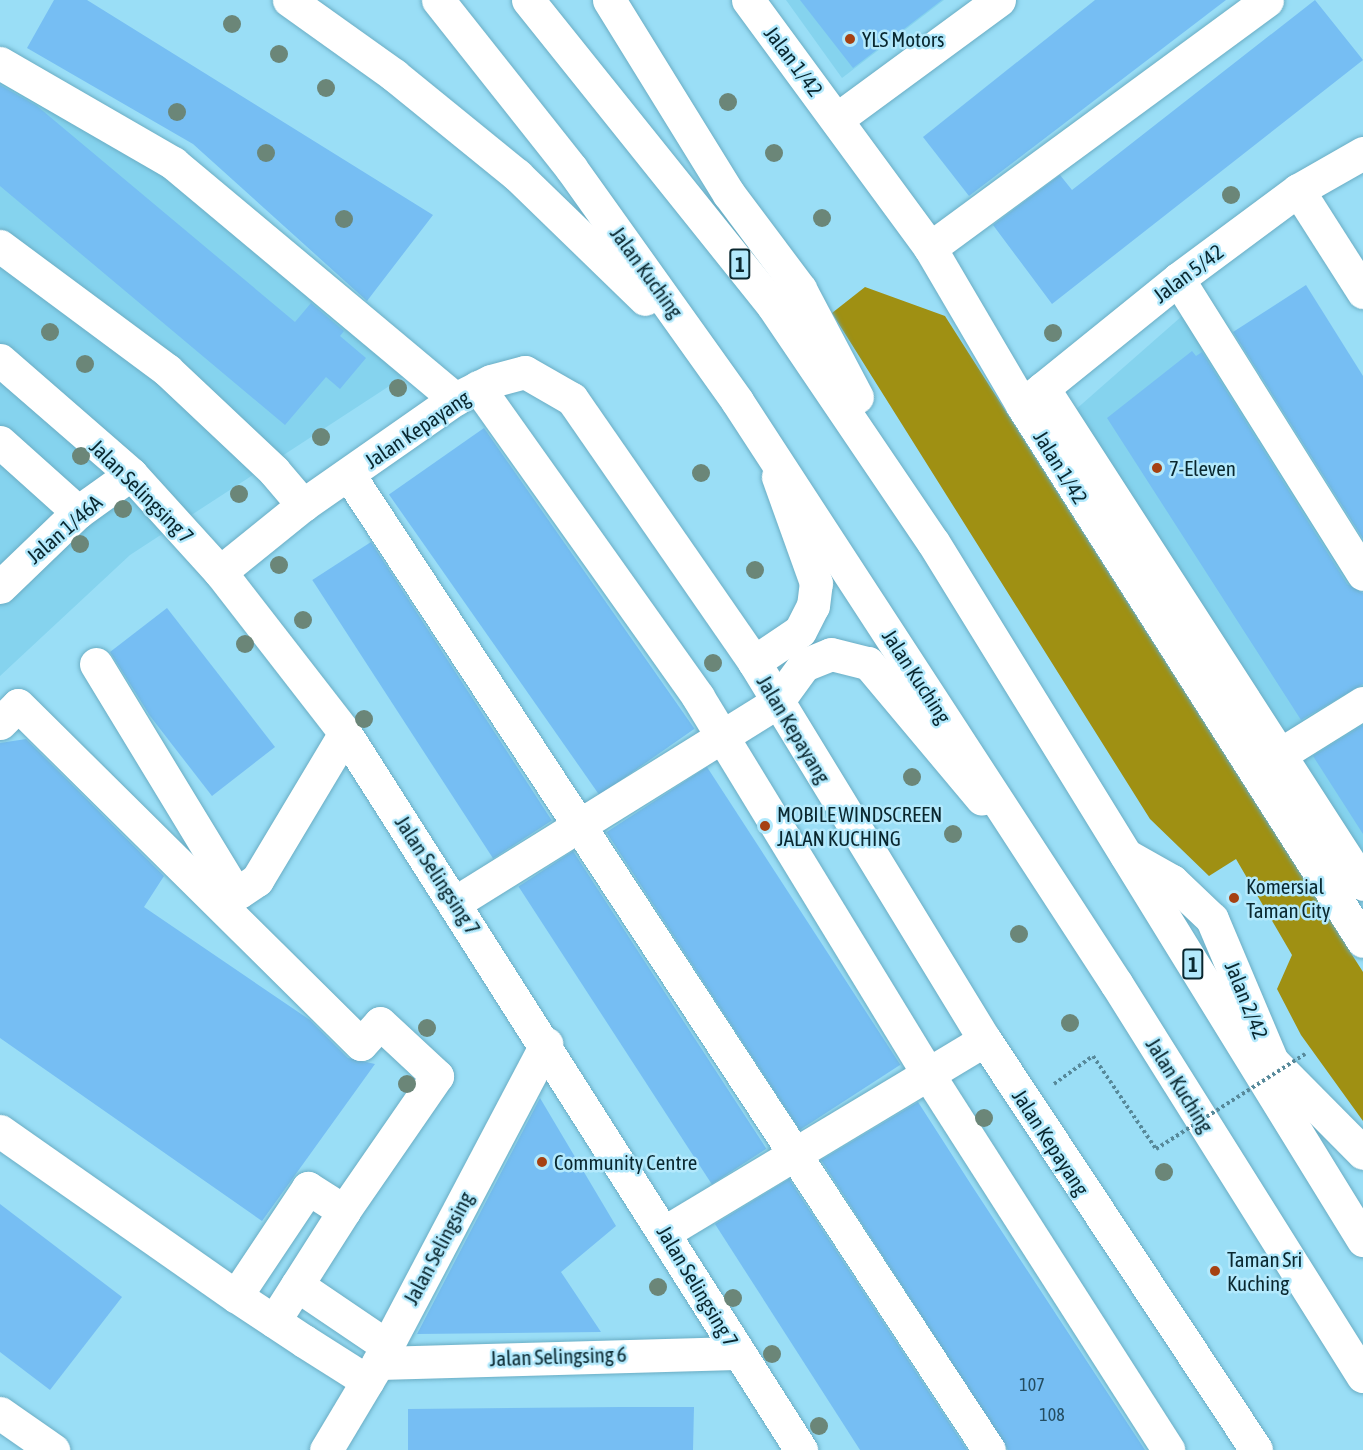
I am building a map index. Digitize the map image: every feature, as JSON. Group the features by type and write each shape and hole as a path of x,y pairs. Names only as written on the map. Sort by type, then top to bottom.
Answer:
{"main road":[{"path":"289,0 394,75 517,175 619,269 737,401"},
{"name":"Jalan Kuching","path":"438,0 571,168 737,401 1055,889 1363,1376"},
{"name":"1","path":"528,0 773,306 933,542 1363,1240"},
{"path":"609,0 729,194 800,289 933,542"},
{"name":"Jalan 1/42","path":"748,0 930,248 1032,397 1266,764 1363,942"},
{"path":"837,119 999,0"},
{"path":"930,248 1267,0"},
{"path":"0,63 173,163 467,393 722,737 928,1074 1168,1450"},
{"name":"Jalan 5/42","path":"1032,397 1178,279 1298,190 1363,153"},
{"path":"1298,190 1363,292"},
{"path":"0,246 167,370 274,471 303,505"},
{"path":"1178,279 1363,574"},
{"name":"Jalan Selingsing 7","path":"0,360 131,474 220,572 345,733 456,902 801,1450"},
{"name":"Jalan Kepayang","path":"220,572 303,505 467,393 525,372 572,399 754,662 985,1040 1256,1450"},
{"path":"0,442 78,512"},
{"path":"754,662 809,620 816,583 764,443"},
{"name":"Jalan 1/46A","path":"0,587 78,512 131,474"},
{"path":"350,475 578,827 989,1450"},
{"path":"456,902 777,702 812,660 838,653 868,663 1055,889"},
{"path":"96,664 232,888 239,892 257,880 345,733"},
{"path":"1363,703 1266,764 1363,884"},
{"path":"0,723 18,705 361,1044 380,1023 437,1076 345,1211 274,1321"},
{"name":"Jalan 2/42","path":"1126,855 1172,881 1212,919 1272,1061 1363,1153"},
{"path":"665,1232 985,1040"},
{"name":"Jalan Selingsing","path":"326,1450 377,1363 546,1044"},
{"path":"0,1131 274,1321 377,1363"},
{"path":"236,1296 308,1188 345,1211"},
{"path":"297,1285 377,1363"},
{"name":"Jalan Selingsing 6","path":"377,1363 738,1353"},
{"path":"0,1413 53,1450"}],"path":[{"path":"1026,1103 1093,1056 1156,1149 1305,1054"}],"shaded area":[{"path":"786,0 944,0 842,78"},
{"path":"0,52 192,157 420,366 130,555 0,676"},
{"path":"865,287 945,316 1363,972 1363,1121 1301,1035 1277,989 1292,955 1236,859 1209,876 1150,819 832,313"},
{"path":"1182,316 1363,603 1363,869 1074,411"}],"building":[{"path":"54,0 87,0 433,215 367,301 193,144 27,48"},
{"path":"800,0 942,0 853,68"},
{"path":"1095,0 1226,0 969,196 923,137"},
{"path":"1315,0 1363,60 1052,304 993,225 1060,175 1072,190"},
{"path":"0,85 37,106 295,322 311,303 344,331 340,336 366,358 340,389 326,377 285,425 0,186"},
{"path":"1306,285 1363,376 1363,539 1233,332"},
{"path":"1192,351 1196,356 1202,352 1347,584 1363,593 1363,684 1301,720 1107,418"},
{"path":"484,428 695,729 599,795 389,495"},
{"path":"371,542 552,820 493,859 312,580"},
{"path":"167,608 275,747 212,796 150,716 110,652"},
{"path":"1363,725 1363,834 1313,756"},
{"path":"26,739 164,876 144,907 310,1020 348,1058 375,1064 262,1221 0,1038 0,743"},
{"path":"707,767 900,1065 800,1130 606,832"},
{"path":"573,851 766,1149 712,1184 518,886"},
{"name":"Community Centre","path":"540,1098 616,1226 561,1272 601,1332 417,1334"},
{"path":"918,1102 1145,1450 1008,1450 821,1160"},
{"path":"789,1179 967,1450 860,1450 715,1224"},
{"path":"0,1204 122,1297 50,1390 0,1352"},
{"path":"694,1407 693,1450 408,1450 408,1409"}],"place":[{"name":"YLS Motors","path":"850,39"},
{"name":"7-Eleven","path":"1157,468"},
{"name":"MOBILE WINDSCREEN JALAN KUCHING","path":"765,826"},
{"name":"Komersial Taman City","path":"1234,898"},
{"name":"Community Centre","path":"542,1162"},
{"name":"Taman Sri Kuching","path":"1215,1271"}]}
